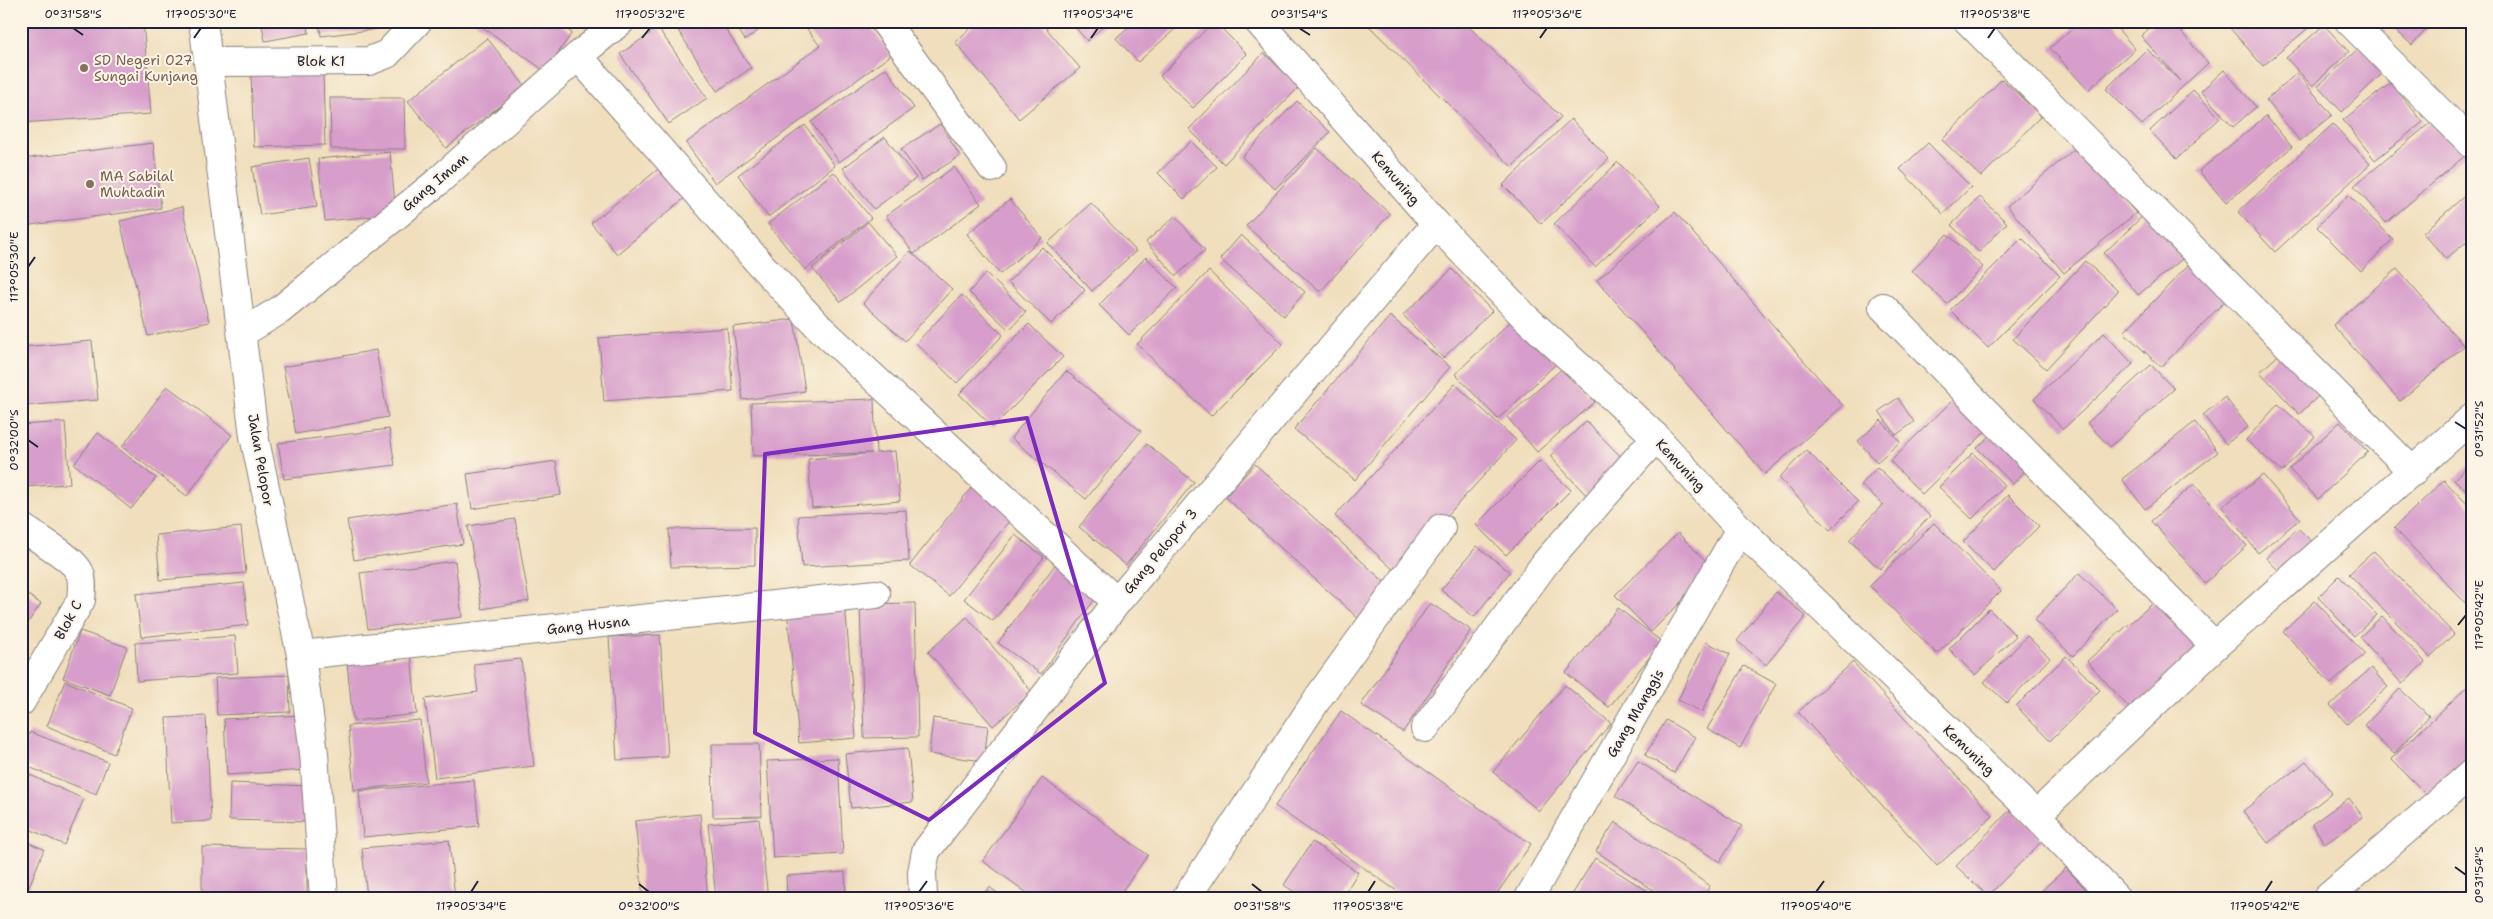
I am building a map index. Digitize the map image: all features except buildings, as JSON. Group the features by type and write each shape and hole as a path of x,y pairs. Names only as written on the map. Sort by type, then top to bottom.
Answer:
{"street":[{"name":"Jalan Pelopor","path":"203,21 254,436 301,655 314,754 324,898"},
{"name":"Blok K1","path":"208,62 369,61 387,54 418,21"},
{"name":"Gang Imam","path":"242,333 280,310 436,183 578,56 621,21"},
{"path":"884,21 992,168"},
{"name":"Kemuning","path":"1258,21 1436,224 1525,317 1656,437 1740,529 2036,814 2116,898"},
{"path":"1968,21 2412,472"},
{"path":"2349,21 2472,144"},
{"path":"578,56 761,265 820,328 1117,602"},
{"name":"Gang Pelopor 3","path":"923,898 922,872 926,851 1117,602 1436,224"},
{"path":"1883,307 2215,646"},
{"path":"2036,814 2215,646 2472,418"},
{"path":"1425,728 1546,562 1656,437"},
{"name":"Blok C","path":"21,527 70,562 80,572 82,584 81,600 21,702"},
{"path":"1186,898 1320,695 1441,528"},
{"name":"Gang Manggis","path":"1529,898 1740,529"},
{"name":"Gang Husna","path":"301,655 876,594"},
{"path":"2327,898 2472,773"}],"highlighted area":[{"path":"1027,418 1105,683 929,820 755,733 765,454"}],"place":[{"name":"SD Negeri 027 Sungai Kunjang","path":"84,68"},
{"name":"MA Sabilal Muhtadin","path":"90,184"}]}
